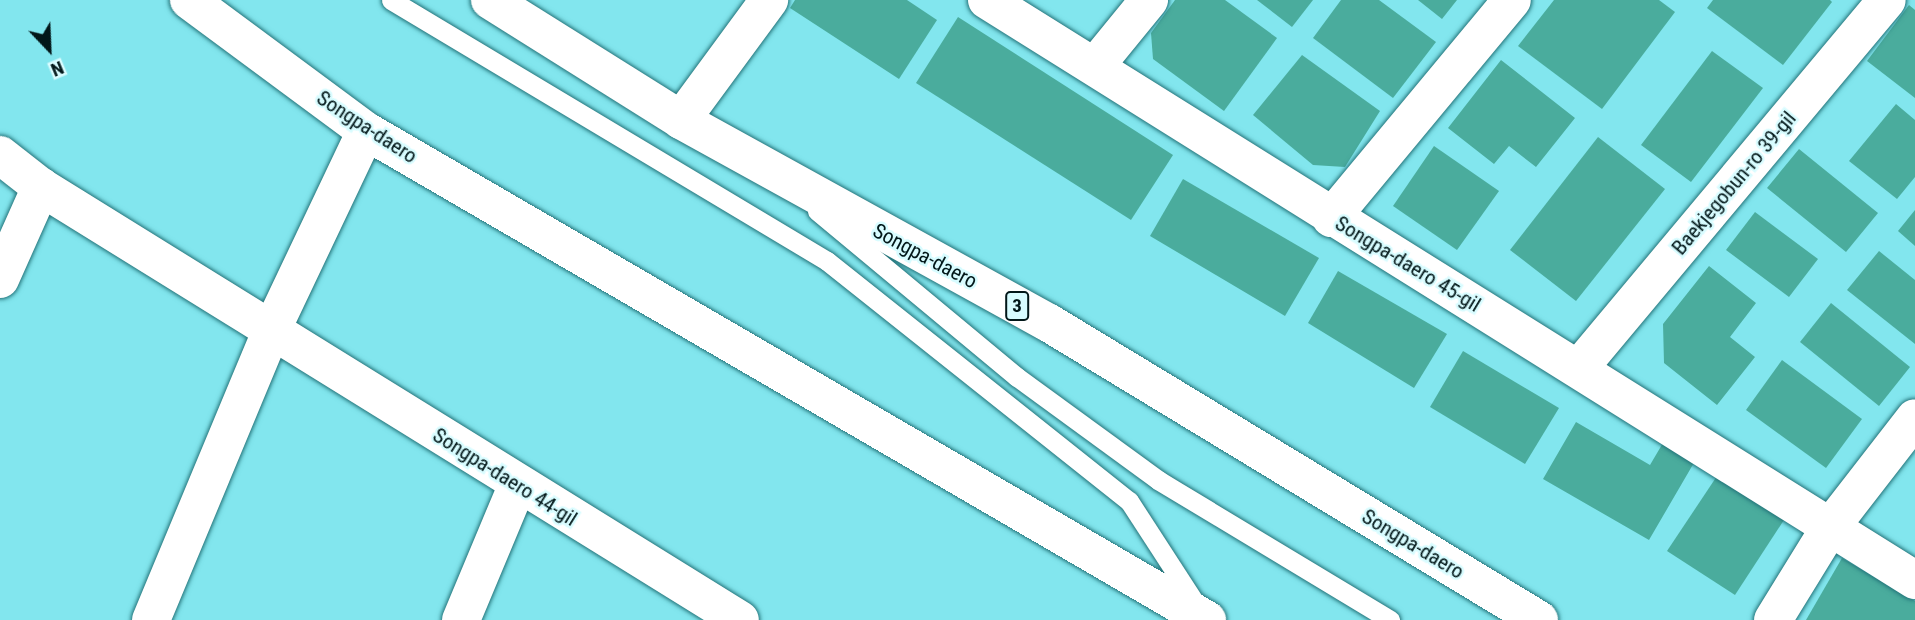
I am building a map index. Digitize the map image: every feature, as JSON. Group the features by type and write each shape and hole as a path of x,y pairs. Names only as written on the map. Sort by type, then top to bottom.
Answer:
{"street":[{"name":"Songpa-daero","path":"189,0 366,131 1206,619"},
{"name":"Songpa-daero","path":"490,0 681,120 773,174 1049,323 1539,620"},
{"path":"681,120 769,0"},
{"name":"Songpa-daero 45-gil","path":"987,0 1096,65 1331,218 1580,367 1829,529 1915,580"},
{"path":"1096,65 1149,0"},
{"path":"1331,218 1512,0"},
{"name":"Baekjegobun-ro 39-gil","path":"1580,367 1887,0"},
{"path":"151,620 272,329 366,131"},
{"name":"Songpa-daero 44-gil","path":"0,155 41,187 272,329 517,486 740,620"},
{"path":"0,279 41,187"},
{"path":"1773,620 1829,529 1915,418"},
{"path":"461,620 517,486"}],"lane":[{"path":"391,0 827,261 1129,501 1206,619"},
{"path":"773,174 1038,393 1158,480 1390,620"}],"building":[{"path":"795,0 907,0 937,20 899,79 790,8"},
{"path":"1175,0 1225,0 1277,38 1224,111 1153,59 1151,33"},
{"path":"1257,0 1313,0 1292,27"},
{"path":"1341,0 1379,0 1436,42 1393,98 1313,38"},
{"path":"1418,0 1457,0 1442,19"},
{"path":"1554,0 1659,0 1675,12 1602,109 1518,46"},
{"path":"1713,0 1832,2 1783,65 1707,8"},
{"path":"1909,5 1915,10 1915,98 1867,61"},
{"path":"958,17 1173,155 1131,220 916,83"},
{"path":"1712,51 1763,88 1691,182 1641,145"},
{"path":"1302,55 1380,111 1345,167 1313,165 1253,115"},
{"path":"1501,60 1575,118 1536,167 1509,146 1494,164 1448,128"},
{"path":"1896,104 1915,120 1915,177 1897,199 1849,161"},
{"path":"1598,137 1665,189 1576,301 1510,250"},
{"path":"1434,146 1499,191 1457,250 1393,206"},
{"path":"1799,149 1878,213 1846,252 1767,188"},
{"path":"1183,179 1319,258 1285,316 1150,236"},
{"path":"1915,210 1915,246 1898,231"},
{"path":"1755,212 1818,259 1789,297 1726,250"},
{"path":"1879,251 1915,280 1915,344 1847,290"},
{"path":"1709,266 1756,303 1730,337 1755,357 1717,405 1664,363 1663,324"},
{"path":"1338,271 1447,334 1414,388 1308,323"},
{"path":"1831,303 1910,367 1879,406 1800,342"},
{"path":"1463,351 1559,408 1525,464 1430,407"},
{"path":"1782,360 1862,419 1826,468 1746,410"},
{"path":"1576,422 1650,465 1670,431 1702,449 1649,540 1543,479"},
{"path":"1717,476 1784,520 1735,595 1667,551"},
{"path":"1842,558 1915,601 1915,620 1806,620"}]}
